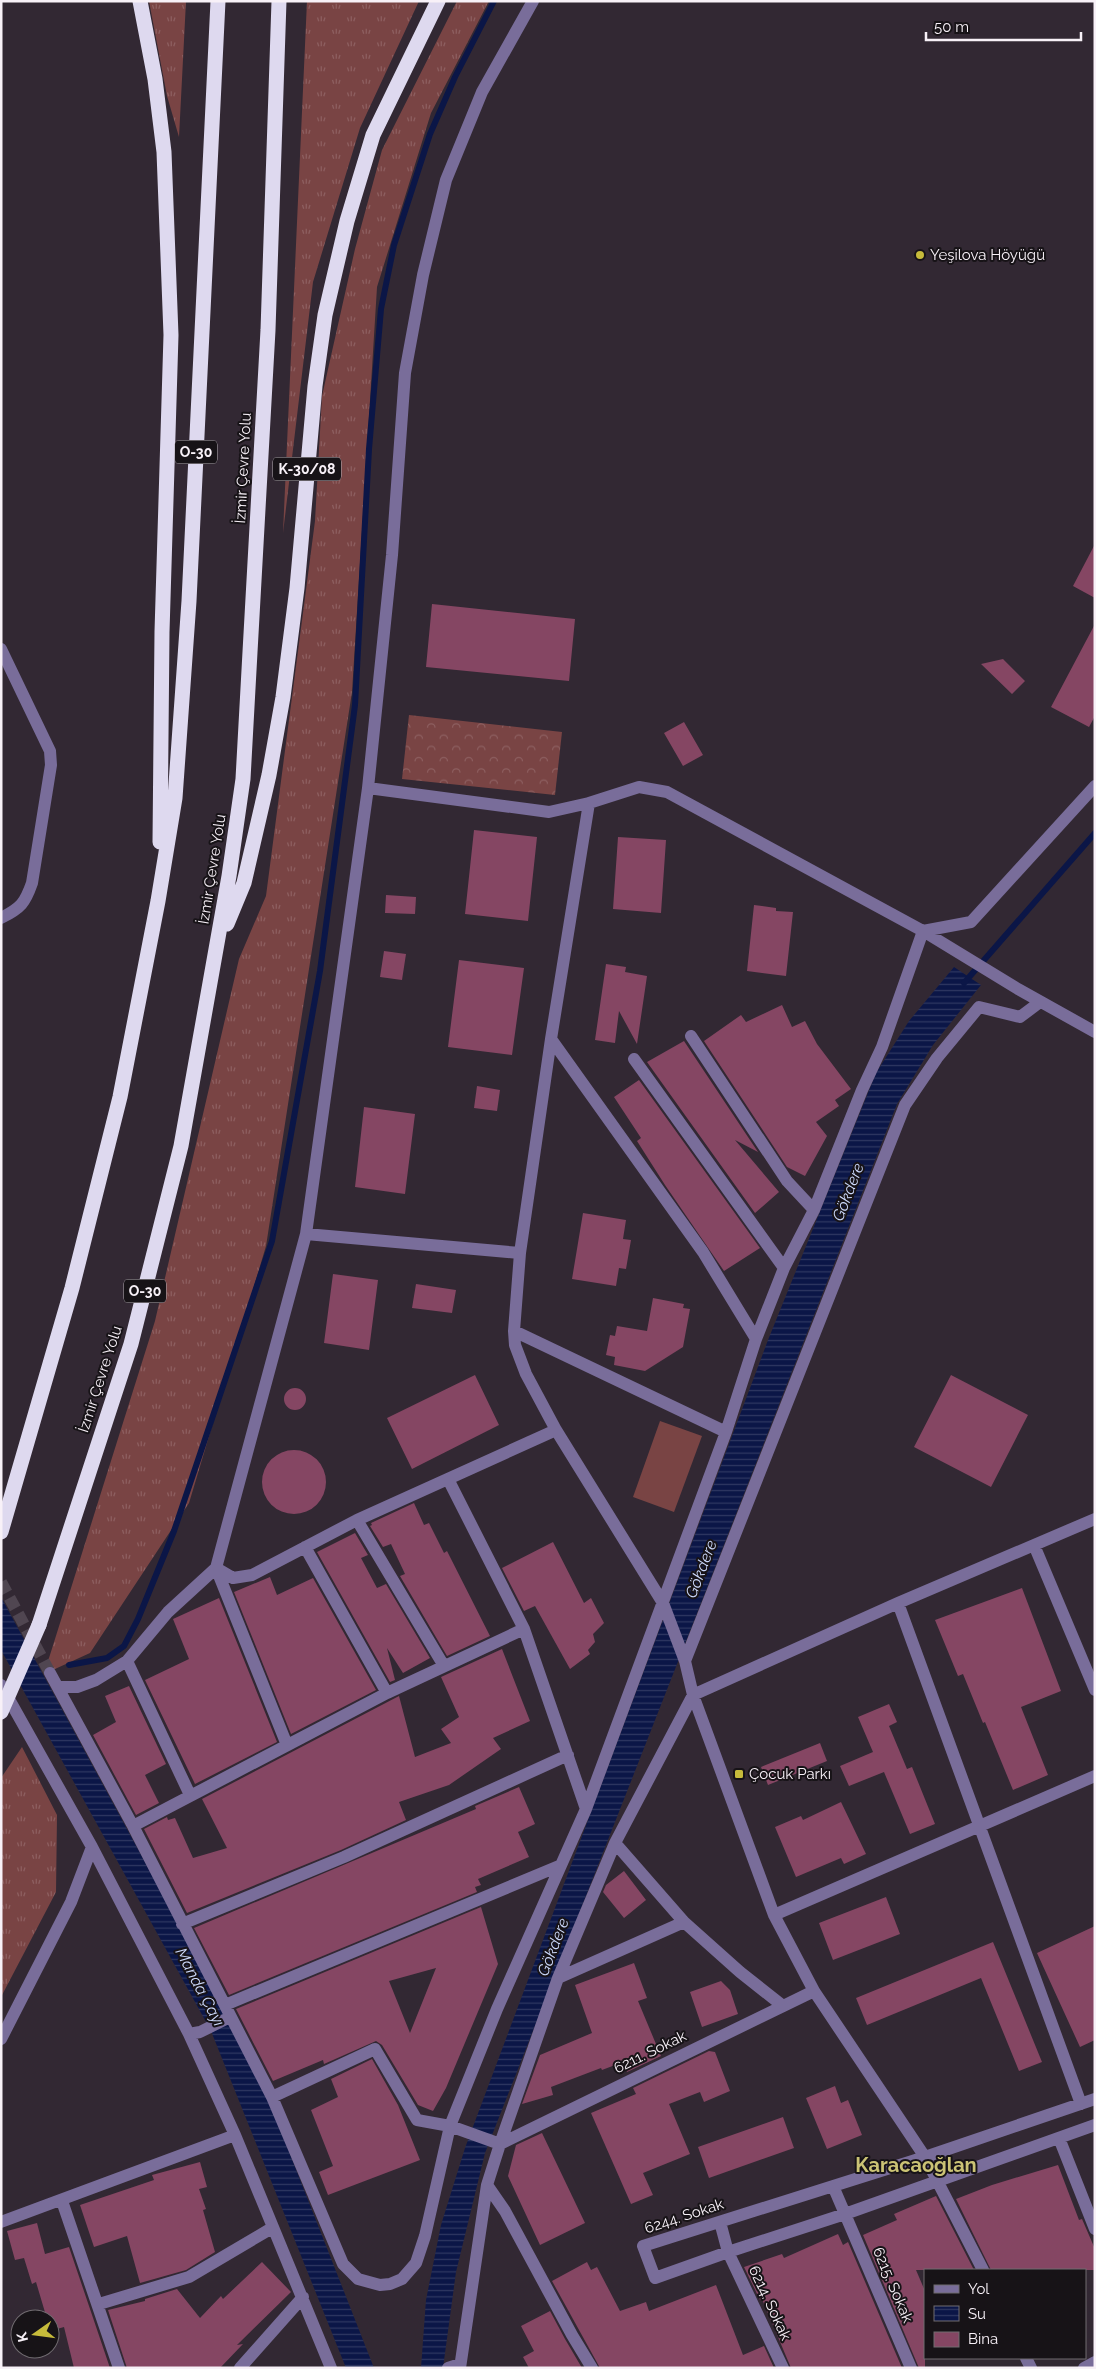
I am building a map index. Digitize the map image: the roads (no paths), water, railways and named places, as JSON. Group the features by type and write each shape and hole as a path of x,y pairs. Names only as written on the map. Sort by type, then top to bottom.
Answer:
{"highway":[{"path":"140,1 156,79 164,152 172,335 163,612 162,765 158,901"},
{"name":"O-30","path":"1,1532 72,1288 120,1097 158,901 175,798 189,601 218,1"},
{"name":"İzmir Çevre Yolu","path":"1,1712 39,1625 131,1344 181,1146 217,948 243,779 268,330 279,1"},
{"name":"K-30/08","path":"217,948 244,883 269,775 278,726 297,588 315,386 325,315 346,220 373,135 438,1"}],"street":[{"path":"58,1687 77,1688 90,1683 127,1661 168,1612 216,1568 306,1234 368,788 392,555 405,373 423,274 446,180 482,92 534,1"},
{"path":"1,649 50,751 51,765 32,882 26,899 18,910 1,918"},
{"path":"368,788 549,812 589,803 639,786 667,792 923,931 1040,1002 1095,1032"},
{"path":"923,931 971,922 1095,786"},
{"path":"589,803 551,1039 520,1253 514,1330 515,1345 526,1374 556,1430 663,1603 685,1661 693,1695 774,1915 814,1991 926,2157 982,2269"},
{"path":"50,1673 133,1826 272,2097 343,2264 358,2279 368,2284 390,2284 402,2279 416,2263 425,2236 450,2126 497,2009 586,1810 726,1432 756,1338 784,1268 814,1210 862,1090 882,1047 923,931"},
{"path":"685,1661 905,1105 937,1058 979,1007 1020,1017 1040,1002"},
{"path":"691,1036 782,1174 814,1210"},
{"path":"551,1039 703,1252 756,1338"},
{"path":"634,1059 784,1268"},
{"path":"306,1234 520,1253"},
{"path":"514,1330 726,1432"},
{"path":"216,1568 233,1578 252,1575 357,1520 556,1430"},
{"path":"448,1479 524,1629 586,1810"},
{"path":"458,2367 487,2185 496,2142 558,1978 615,1843 693,1695 898,1603 1095,1518"},
{"path":"357,1520 444,1666"},
{"path":"1034,1545 1095,1690"},
{"path":"305,1547 387,1693"},
{"path":"216,1568 288,1745"},
{"path":"898,1603 1081,2104"},
{"path":"133,1826 387,1693 524,1629"},
{"path":"127,1661 190,1795"},
{"path":"1,1685 195,2033 272,2228 303,2297 331,2368"},
{"path":"182,1924 344,1857 568,1755"},
{"path":"774,1915 1095,1776"},
{"path":"615,1843 684,1922 740,1972 783,2006"},
{"path":"1,2039 71,1902 92,1847"},
{"path":"195,2033 228,2011 560,1866"},
{"path":"558,1978 684,1922"},
{"name":"6211. Sokak","path":"496,2142 814,1991"},
{"path":"272,2097 375,2049 417,2120 450,2126 496,2142"},
{"name":"6244. Sokak","path":"1095,2099 926,2157 643,2246 655,2278 845,2214 1095,2125"},
{"path":"1,2222 62,2201 235,2135"},
{"path":"1059,2138 1095,2228"},
{"path":"487,2185 505,2211 567,2327 592,2368"},
{"name":"6215. Sokak","path":"833,2186 911,2368"},
{"path":"62,2201 99,2304 119,2368"},
{"name":"6214. Sokak","path":"720,2222 728,2252 783,2368"},
{"path":"99,2304 189,2278 272,2228"},
{"path":"240,2368 303,2297"},
{"path":"1084,2368 1095,2362"}],"water":[{"path":"954,967 981,985 933,1045 897,1104 485,2153 456,2272 443,2368 421,2368 426,2300 441,2225 465,2148 768,1340 876,1073 909,1021"},
{"name":"Manda Çayı","path":"1,1597 222,2004 268,2098 374,2368 346,2368 211,2031 1,1650"}],"waterway":[{"path":"69,1665 107,1658 124,1646 138,1619 174,1531 272,1241 320,971 355,705 369,449 381,309 394,245 430,134 455,77 494,1"},
{"name":"Gökdere","path":"964,983 1095,833"}],"tunnel":[{"path":"1,1582 50,1673"}],"place":[{"name":"Yeşilova Höyüğü","path":"920,255"},
{"name":"Çocuk Parkı","path":"739,1774"}],"district":[{"name":"Karacaoğlan","path":"916,2165"}]}
